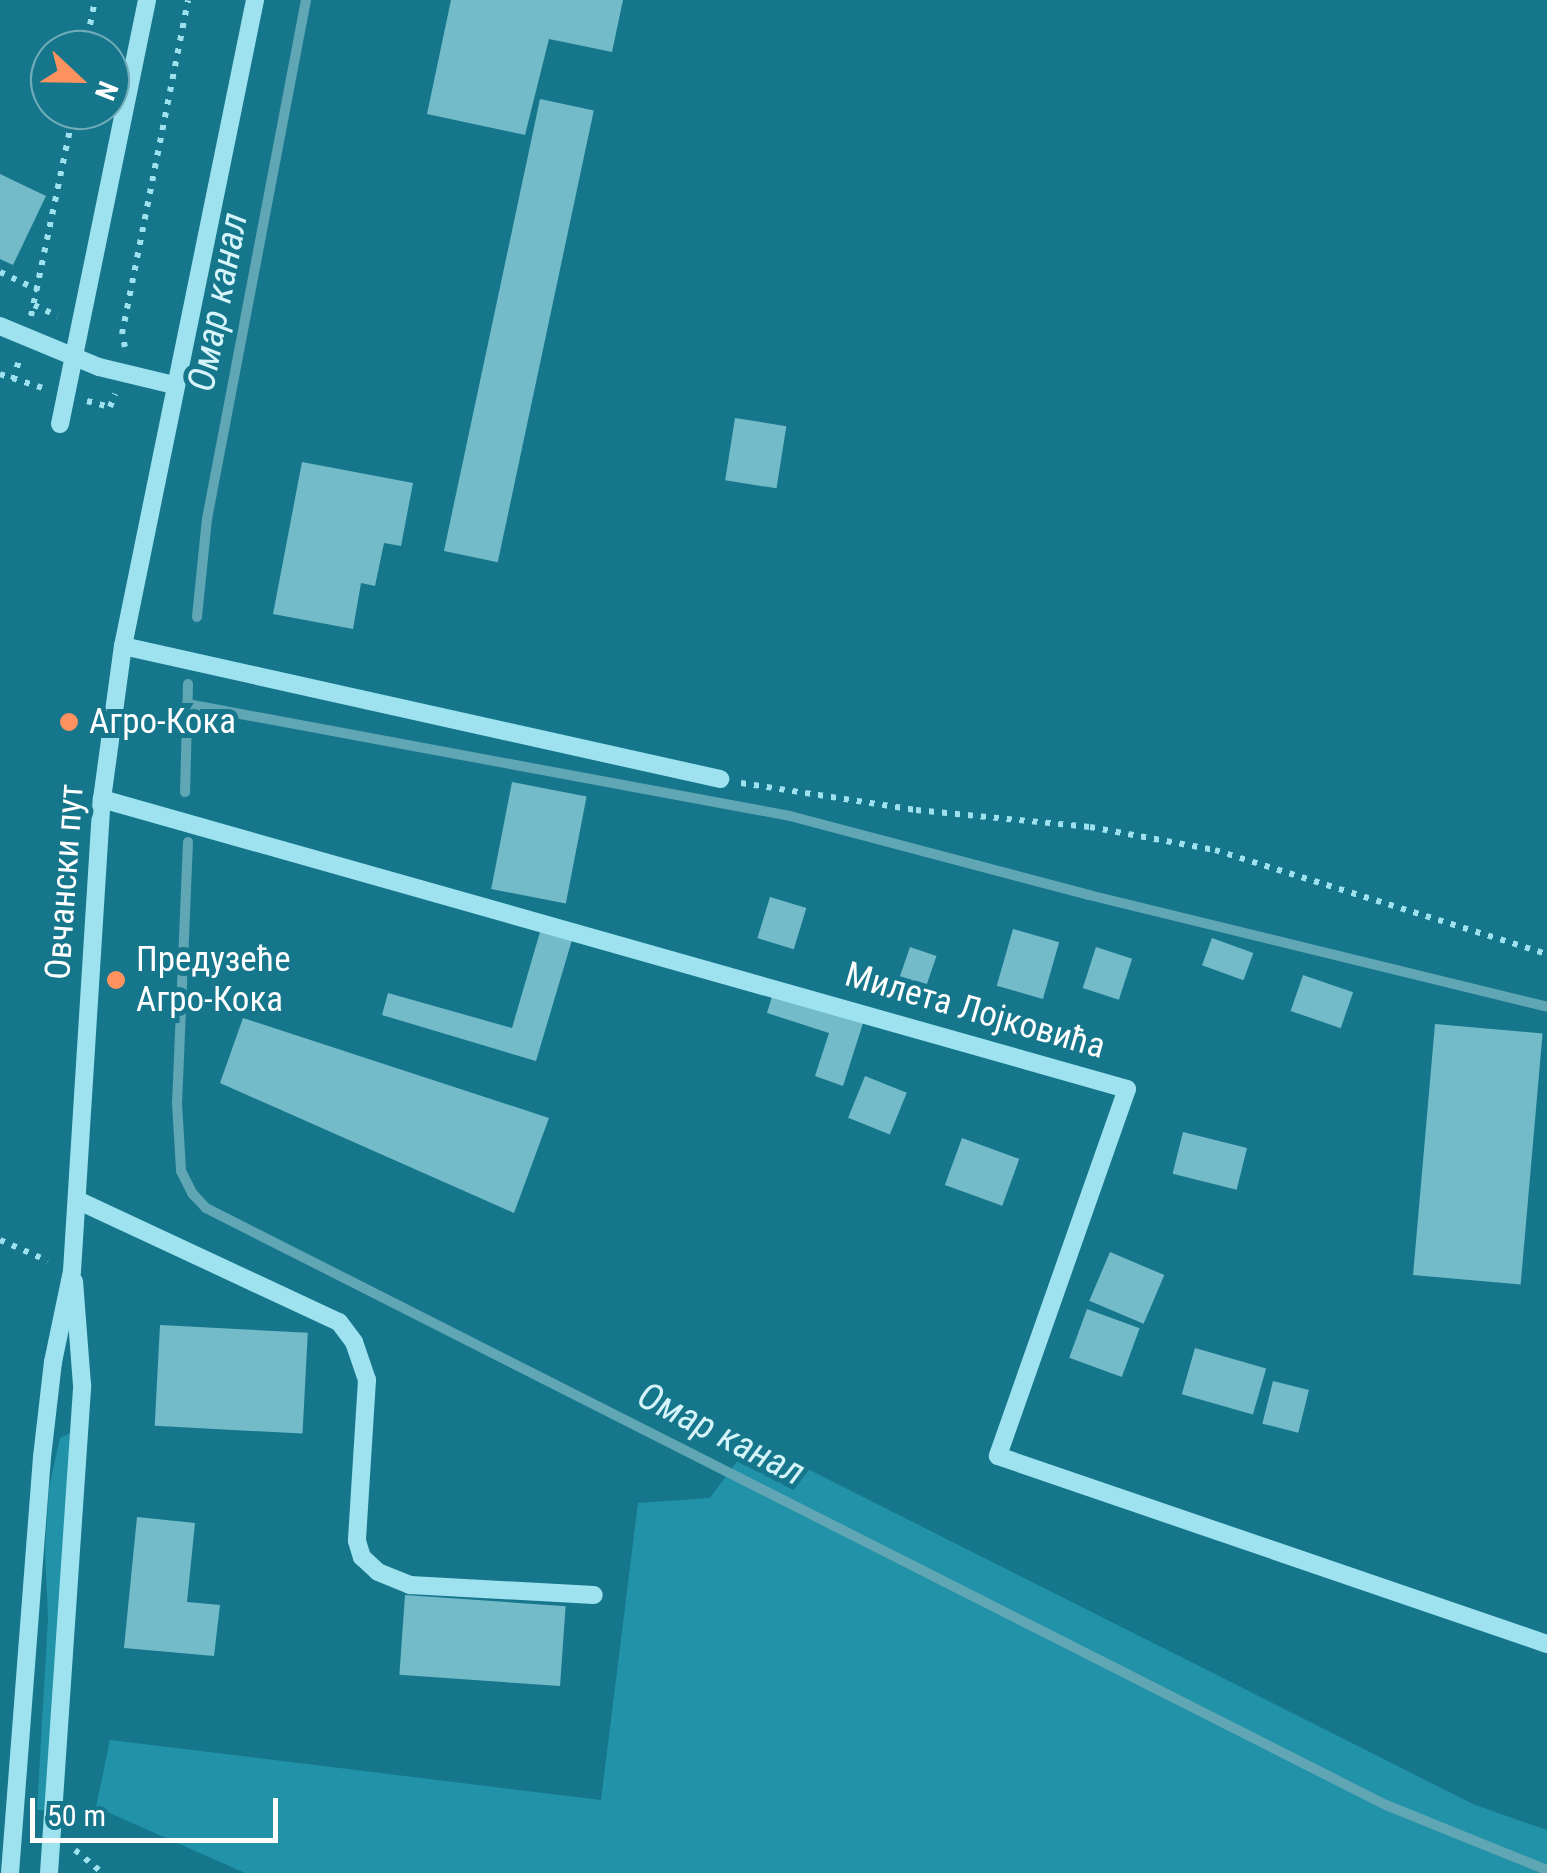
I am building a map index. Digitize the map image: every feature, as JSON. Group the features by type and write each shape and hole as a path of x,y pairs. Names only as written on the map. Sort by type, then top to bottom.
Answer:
{"street":[{"path":"60,424 147,0"},
{"name":"Овчански пут","path":"10,1873 42,1457 58,1330 72,1271 102,799 123,646 255,0"},
{"path":"0,326 122,374 174,385"},
{"path":"123,646 720,779"},
{"name":"Милета Лојковића","path":"102,799 1127,1089 998,1456 1547,1644"},
{"path":"77,1200 339,1322 354,1342 367,1380 357,1541 362,1557 378,1572 410,1585 594,1595"},
{"name":"Овчански пут","path":"49,1873 81,1405 80,1323 72,1271"}],"path":[{"path":"90,30 95,0"},
{"path":"0,374 110,407 129,349 123,346 122,334 188,0"},
{"path":"13,380 38,290 70,130"},
{"path":"0,272 38,290"},
{"path":"720,779 916,810 1090,827 1215,850 1547,954"},
{"path":"0,1240 72,1271"}],"shaded area":[{"path":"72,1432 46,1810 37,1810 48,1618 45,1550 49,1488 60,1438"},
{"path":"752,1441 1475,1805 1547,1830 1547,1873 245,1873 96,1807 110,1740 601,1800 638,1503 710,1498"}],"building":[{"path":"451,0 623,0 612,52 549,39 525,135 427,114"},
{"path":"540,99 594,110 498,562 444,551"},
{"path":"0,174 46,196 13,265 0,259"},
{"path":"735,418 786,426 777,488 725,480"},
{"path":"302,462 413,483 401,546 384,543 375,586 361,583 353,629 273,614"},
{"path":"512,782 587,797 566,903 491,889"},
{"path":"770,897 806,908 794,949 757,938"},
{"path":"1013,929 1059,942 1043,999 997,986"},
{"path":"540,932 572,940 536,1061 382,1015 388,993 512,1028"},
{"path":"1212,938 1253,953 1243,980 1202,965"},
{"path":"910,947 936,956 926,985 900,976"},
{"path":"1096,947 1132,959 1119,1000 1083,988"},
{"path":"1303,975 1353,992 1341,1028 1291,1011"},
{"path":"774,990 864,1020 843,1086 815,1076 829,1033 767,1013"},
{"path":"243,1018 549,1118 514,1213 220,1083"},
{"path":"1435,1024 1543,1033 1521,1284 1413,1275"},
{"path":"865,1076 907,1093 890,1135 848,1118"},
{"path":"1183,1132 1247,1148 1237,1190 1173,1174"},
{"path":"962,1138 1019,1159 1002,1206 945,1185"},
{"path":"1110,1252 1164,1275 1144,1324 1089,1301"},
{"path":"1087,1309 1140,1328 1122,1377 1069,1358"},
{"path":"160,1325 308,1333 303,1434 155,1426"},
{"path":"1195,1348 1266,1368 1253,1415 1182,1394"},
{"path":"1273,1381 1309,1390 1298,1433 1262,1424"},
{"path":"137,1517 195,1523 187,1602 220,1605 214,1656 124,1648"},
{"path":"405,1595 566,1606 560,1686 399,1675"}],"waterway":[{"name":"Омар канал","path":"197,617 207,519 306,0"},
{"name":"Омар канал","path":"185,792 188,684"},
{"path":"187,704 790,816 1089,895 1547,1007"},
{"name":"Омар канал","path":"188,842 177,1103 181,1171 192,1193 206,1208 1386,1805 1547,1870"}],"place":[{"name":"Агро-Кока","path":"69,722"},
{"name":"Предузеће Агро-Кока","path":"116,980"}]}
